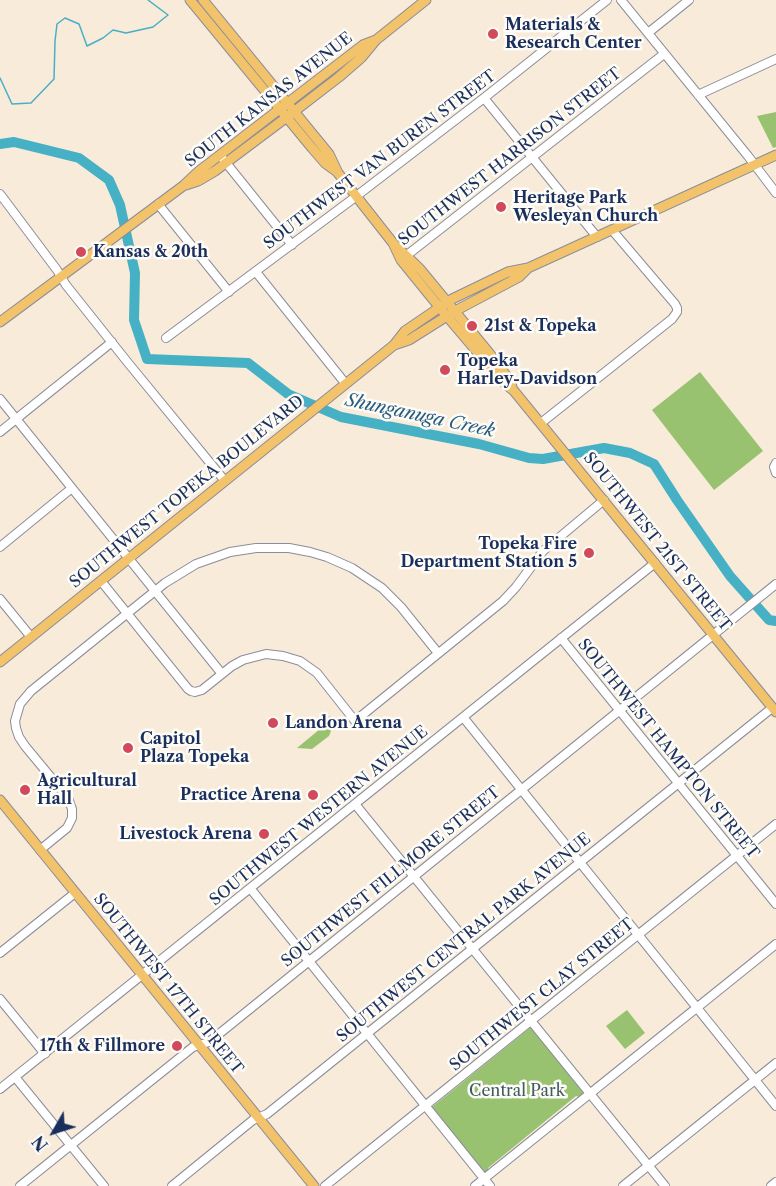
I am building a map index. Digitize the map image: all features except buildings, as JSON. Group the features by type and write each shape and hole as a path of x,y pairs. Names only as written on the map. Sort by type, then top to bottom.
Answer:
{"main road":[{"path":"190,0 288,110"},
{"path":"203,0 288,110"},
{"name":"SOUTH KANSAS AVENUE","path":"0,322 183,186 198,181 223,159 362,57 376,40 426,0"},
{"name":"SOUTHWEST 21ST STREET","path":"288,110 329,154 338,173 404,258 420,269 451,314 502,370 514,391 774,710"},
{"name":"SOUTHWEST TOPEKA BOULEVARD","path":"0,662 394,345 405,331 444,305 508,272 528,268 776,155"},
{"name":"SOUTHWEST TOPEKA BOULEVARD","path":"394,345 409,340 519,277 528,268"},
{"name":"SOUTHWEST 17TH STREET","path":"2,806 314,1186"}],"street":[{"name":"SOUTHWEST VAN BUREN STREET","path":"166,338 357,196 607,0"},
{"path":"621,0 776,193"},
{"path":"648,33 690,0"},
{"name":"SOUTHWEST HARRISON STREET","path":"404,258 664,54"},
{"path":"698,95 776,59"},
{"path":"484,98 597,237"},
{"path":"223,159 292,245"},
{"path":"0,194 66,285 225,481"},
{"path":"158,204 229,292"},
{"path":"541,423 672,319 677,312 675,304 612,230"},
{"path":"256,272 345,383"},
{"path":"0,432 112,342"},
{"path":"0,399 222,674"},
{"path":"0,547 72,488"},
{"path":"101,581 188,689 198,692 243,660 275,655 292,658 317,673 355,721 503,601 543,551 604,500"},
{"path":"40,850 67,828 72,818 72,809 68,798 19,737 15,722 20,704 32,691 155,591 188,568 212,557 247,549 274,547 310,552 344,564 375,582 395,600 438,653"},
{"name":"SOUTHWEST WESTERN AVENUE","path":"0,1089 655,563"},
{"name":"SOUTHWEST FILLMORE STREET","path":"20,1186 193,1047 209,1042 776,584"},
{"path":"0,599 31,637"},
{"name":"SOUTHWEST HAMPTON STREET","path":"561,638 776,904"},
{"name":"SOUTHWEST CENTRAL PARK AVENUE","path":"172,1186 253,1120 267,1114 678,783 774,710"},
{"path":"463,717 776,1106"},
{"path":"355,804 665,1186"},
{"name":"SOUTHWEST CLAY STREET","path":"325,1186 776,824"},
{"path":"250,888 490,1186"},
{"path":"0,953 75,893"},
{"path":"475,1186 776,944"},
{"path":"0,999 45,1054"},
{"path":"623,1186 776,1063"},
{"path":"15,1077 104,1186"},
{"path":"771,1186 776,1182"}],"green space":[{"path":"776,112 776,147 773,148 757,116"},
{"path":"700,372 763,451 714,490 652,410"},
{"path":"330,716 333,726 329,736 312,749 297,748 320,729 321,723"},
{"path":"627,1010 645,1033 625,1049 606,1026"},
{"name":"Central Park","path":"531,1027 584,1093 580,1097 576,1096 488,1168 489,1170 483,1172 432,1107"}],"waterway":[{"path":"0,78 12,104 31,103 54,79 57,24 65,18 79,24 87,46 113,30 126,33 153,27 168,15 148,0"},
{"name":"Shunganuga Creek","path":"0,144 14,142 79,158 109,180 120,205 135,273 134,320 147,359 248,363 288,394 341,417 479,444 529,458 543,459 604,448 630,453 654,464 730,576 769,620 776,621"}],"place":[{"name":"Materials & Research Center","path":"493,34"},
{"name":"Heritage Park Wesleyan Church","path":"501,207"},
{"name":"Kansas & 20th","path":"81,252"},
{"name":"21st & Topeka","path":"472,326"},
{"name":"Topeka Harley-Davidson","path":"445,370"},
{"name":"Topeka Fire Department Station 5","path":"589,553"},
{"name":"Landon Arena","path":"273,723"},
{"name":"Capitol Plaza Topeka","path":"128,748"},
{"name":"Agricultural Hall","path":"25,790"},
{"name":"Practice Arena","path":"313,795"},
{"name":"Livestock Arena","path":"264,834"},
{"name":"17th & Fillmore","path":"177,1046"}]}
